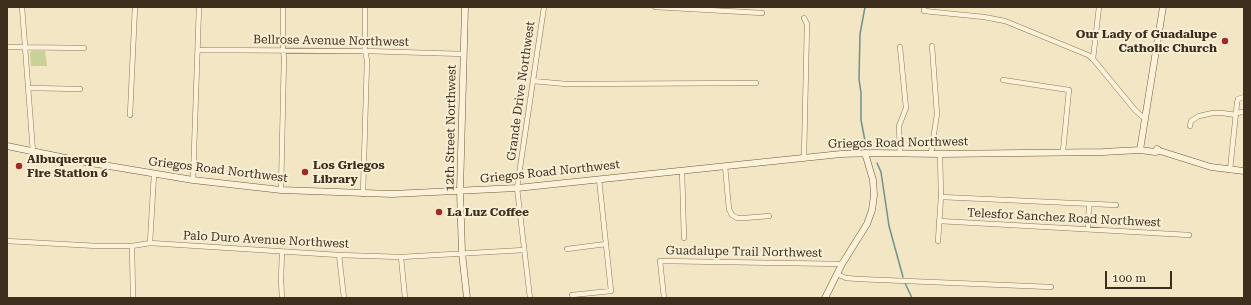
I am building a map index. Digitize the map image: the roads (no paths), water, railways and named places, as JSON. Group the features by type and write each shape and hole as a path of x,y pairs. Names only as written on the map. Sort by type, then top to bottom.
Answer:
{"main road":[{"name":"12th Street Northwest","path":"465,7 460,192 462,253 467,298"},
{"path":"1141,148 1163,7"},
{"name":"Griegos Road Northwest","path":"7,146 33,152 193,180 281,190 363,194 460,192 517,188 804,157 865,153 940,154 1098,151 1104,149 1156,148 1160,151 1211,167 1244,171"},
{"path":"825,298 842,264 867,224 872,210 874,195 873,180 865,153"}],"street":[{"path":"22,7 33,152"},
{"path":"130,115 135,7"},
{"path":"193,180 199,7"},
{"path":"281,190 284,58 283,7"},
{"path":"363,194 367,60 365,51 365,7"},
{"name":"Grande Drive Northwest","path":"530,298 517,188 544,7"},
{"path":"655,7 762,13"},
{"path":"924,7 924,11 984,17 1005,21 1088,55 1093,59 1135,110 1145,119"},
{"path":"1093,59 1099,7"},
{"path":"804,18 807,24 804,157"},
{"path":"931,153 937,114 932,46"},
{"path":"7,47 84,48"},
{"path":"900,47 906,108 899,126 900,153"},
{"name":"Bellrose Avenue Northwest","path":"198,50 365,51 464,54"},
{"path":"1003,80 1069,90 1063,151"},
{"path":"533,82 566,84 756,83"},
{"path":"29,88 80,89"},
{"path":"1230,170 1238,99 1244,97"},
{"path":"1190,126 1191,121 1199,116 1213,113 1236,114 1244,112"},
{"path":"938,241 940,154"},
{"path":"725,166 729,209 732,215 737,218 769,216"},
{"path":"682,170 684,238"},
{"path":"150,244 154,174"},
{"path":"572,295 611,291 600,179"},
{"path":"940,197 1116,205"},
{"path":"1088,229 1089,204"},
{"name":"Telesfor Sanchez Road Northwest","path":"939,221 1188,235"},
{"name":"Palo Duro Avenue Northwest","path":"7,241 97,246 132,246 150,244 339,255 401,257 524,250"},
{"path":"567,248 606,244"},
{"path":"132,246 133,298"},
{"path":"282,252 282,298"},
{"path":"339,255 344,298"},
{"path":"401,257 406,298"},
{"name":"Guadalupe Trail Northwest","path":"664,298 660,261 842,264"},
{"path":"837,274 846,278 858,279 1051,287"}],"waterway":[{"path":"865,7 860,34 859,79 861,93 861,120 865,141 869,147"},
{"path":"877,163 881,172 889,226 903,277"},
{"path":"905,283 912,298"}],"place":[{"name":"Our Lady of Guadalupe Catholic Church","path":"1225,41"},
{"name":"Albuquerque Fire Station 6","path":"19,166"},
{"name":"Los Griegos Library","path":"305,172"},
{"name":"La Luz Coffee","path":"439,212"}]}
